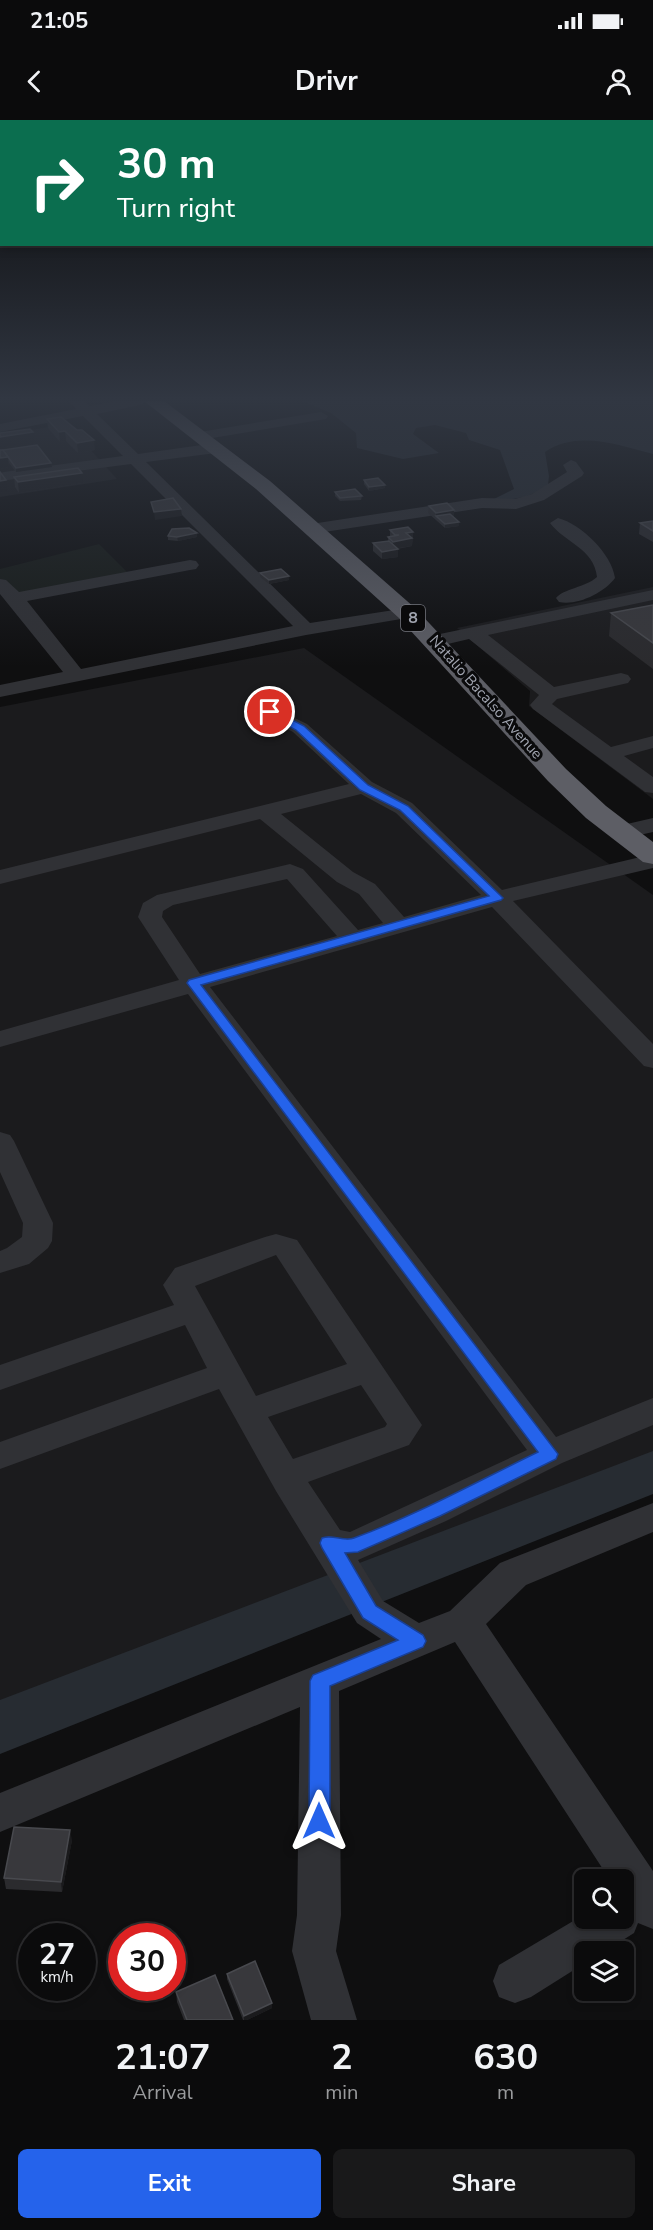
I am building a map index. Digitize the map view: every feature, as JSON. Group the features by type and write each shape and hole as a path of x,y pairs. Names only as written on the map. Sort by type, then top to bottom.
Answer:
{"highway":[{"name":"Natalio Bacalso Avenue","path":"268,490 407,613 557,775 596,812 653,859"}],"street":[{"path":"165,490 306,629"},
{"path":"311,529 483,503 516,504 538,497 550,490"},
{"path":"541,618 528,606 586,593 600,586 606,578 606,567 594,552 558,523"},
{"path":"15,598 189,565"},
{"path":"0,584 15,598 76,676"},
{"path":"586,593 603,605"},
{"path":"435,641 653,595"},
{"path":"0,691 306,629 407,613"},
{"path":"473,633 550,694"},
{"path":"621,679 550,694 540,705 653,788"},
{"path":"270,712 300,728 364,788 404,808 497,898 653,1060"},
{"path":"607,754 653,742"},
{"path":"0,877 364,788"},
{"path":"265,812 345,877 367,889 399,926"},
{"path":"622,832 653,825"},
{"path":"0,1039 497,898 653,859"},
{"path":"353,939 290,871 165,900 151,908 150,917 193,983 550,1454"},
{"path":"0,1141 38,1223 37,1240 18,1256 0,1262"},
{"path":"286,1476 397,1436 405,1425 286,1247 276,1244 186,1276 179,1285 303,1507 334,1551 370,1612 416,1641"},
{"path":"0,1378 193,1310"},
{"path":"249,1411 368,1370"},
{"path":"0,1456 228,1373"},
{"path":"334,1551 352,1547 433,1511 550,1454 653,1411"},
{"path":"0,1813 463,1622 513,1574 651,1524"},
{"path":"463,1622 636,1911 515,1981"},
{"path":"320,1681 319,1915 314,1951 334,2020"}],"shaded area":[{"path":"0,490 48,490 0,497"},
{"path":"513,490 541,490 522,497 494,499"},
{"path":"99,544 129,574 3,596 0,592 0,569"},
{"path":"653,587 653,799 529,706 530,691 457,628"},
{"path":"304,648 653,895 653,1456 0,1740 0,707"}],"building":[{"path":"356,490 362,496 340,498 335,492"},
{"path":"173,498 181,509 154,512 151,502"},
{"path":"447,503 454,510 436,513 429,506"},
{"path":"450,514 459,522 445,524 436,516"},
{"path":"653,521 653,531 640,523"},
{"path":"408,527 413,532 406,533 412,538 393,542 388,537 399,535 395,535 390,530"},
{"path":"189,528 197,533 177,537 168,536 172,529"},
{"path":"389,541 398,549 382,552 373,543"},
{"path":"281,569 289,576 269,580 260,573"},
{"path":"653,605 653,643 611,613"},
{"path":"14,1827 70,1830 61,1882 4,1878"},
{"path":"255,1961 272,2003 244,2016 227,1974"},
{"path":"215,1975 233,2020 187,2020 180,2001 186,2001 186,1988"}],"waterway":[{"path":"0,1727 653,1472"}],"route":[{"path":"270,712 300,728 364,788 404,808 497,898 193,983 550,1454 433,1511 352,1547 329,1543 370,1612 416,1641 320,1681 319,1821"}]}
